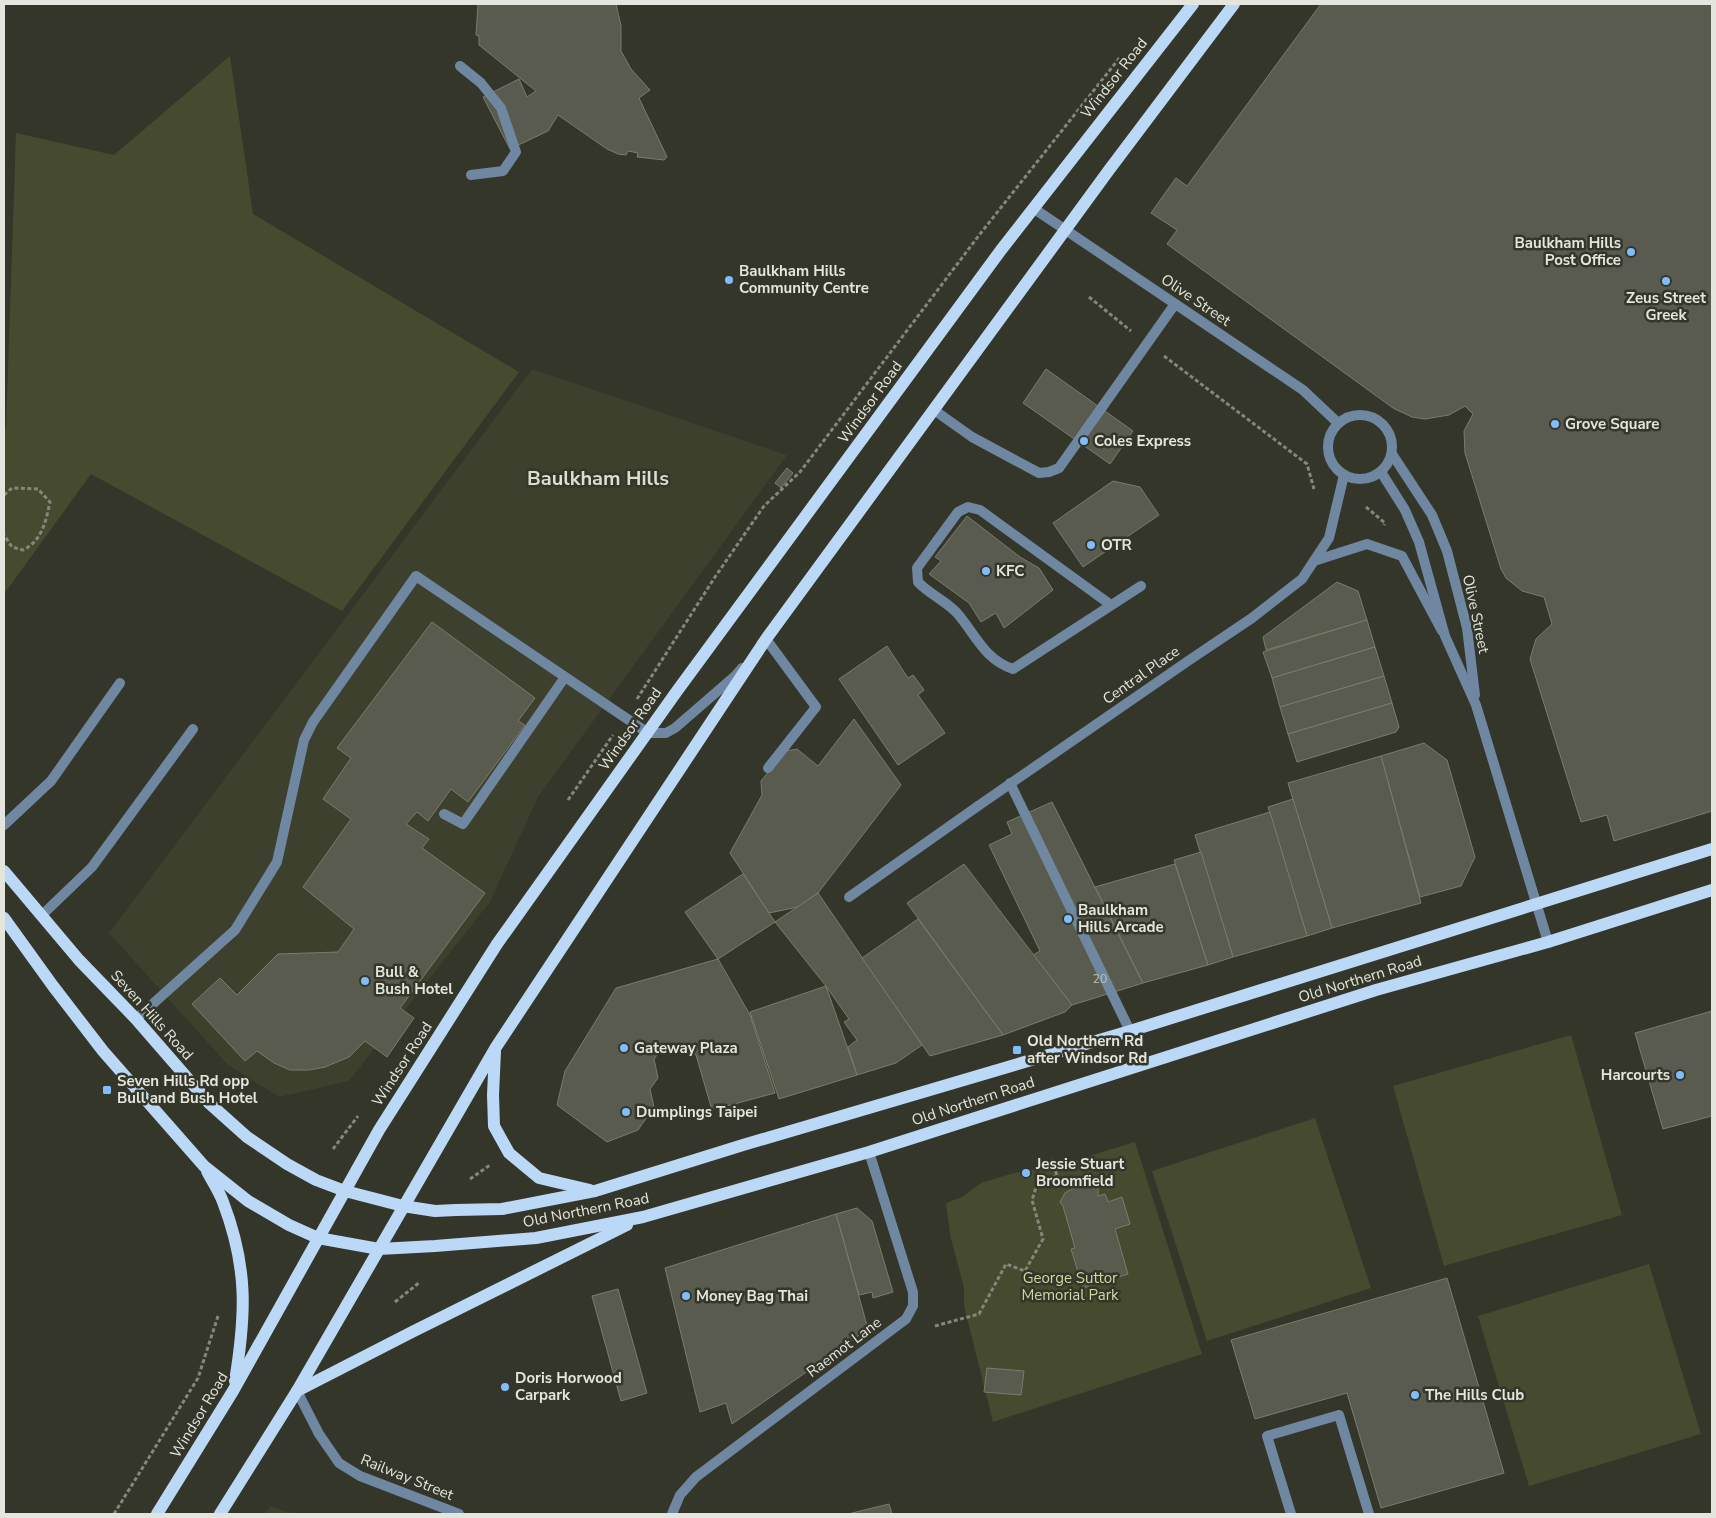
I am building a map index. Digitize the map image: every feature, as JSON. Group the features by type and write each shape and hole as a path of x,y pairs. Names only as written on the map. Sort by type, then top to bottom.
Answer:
{"main road":[{"name":"Windsor Road","path":"157,1514 233,1391 379,1130 497,944 677,691 1033,208 1193,4"},
{"path":"220,1514 297,1391 496,1047 766,639 1109,170 1234,4"},
{"name":"Old Northern Road","path":"345,1191 403,1206 435,1210 502,1209 595,1191 743,1145 1130,1031 1712,849"},
{"name":"Seven Hills Road","path":"4,871 79,960 136,1019 209,1102 247,1137 287,1164 316,1180 345,1191"},
{"name":"Old Northern Road","path":"318,1238 379,1249 436,1246 536,1238 643,1217 869,1152 1376,990 1548,942 1712,890"},
{"path":"4,918 103,1051 204,1166 248,1201 289,1225 318,1238"},
{"path":"496,1047 492,1095 494,1126 509,1153 539,1178 595,1191"},
{"path":"204,1166 223,1200 240,1260 244,1312 233,1391"},
{"path":"297,1391 643,1217"}],"street":[{"path":"460,66 481,83 501,108 516,152 503,171 471,175"},
{"name":"Olive Street","path":"1033,208 1302,390 1338,423"},
{"path":"934,410 972,437 1039,473 1059,468 1175,304"},
{"path":"1362,414 1382,423 1391,437 1392,454 1388,464 1381,472 1371,478 1360,479 1344,475 1334,466 1327,446 1330,436 1338,423 1352,415 1362,414"},
{"name":"Olive Street","path":"1392,454 1432,515 1447,551 1467,628 1476,705"},
{"name":"Olive Street","path":"1381,472 1405,510 1419,542 1445,636 1476,705 1548,942"},
{"name":"Central Place","path":"849,897 1010,783 1252,618 1302,579 1329,538 1344,475"},
{"path":"1111,605 980,510 968,507 958,512 917,568 918,582 956,612 990,657 1001,665 1013,669 1141,586"},
{"path":"1314,560 1367,544 1402,556 1445,636"},
{"path":"136,1019 236,930 277,862 304,740 313,722 416,576 648,733 666,733 675,728 735,676 766,639 816,707 768,768"},
{"path":"444,814 463,824 565,677"},
{"path":"4,824 51,781 120,683"},
{"path":"42,915 92,866 193,729"},
{"path":"1010,783 1130,1031"},
{"name":"Raemot Lane","path":"672,1514 680,1495 696,1477 906,1319 913,1306 913,1292 869,1152"},
{"name":"Railway Street","path":"297,1391 319,1434 339,1463 360,1476 459,1514"},
{"path":"1291,1514 1267,1436 1339,1415 1369,1514"}],"path":[{"path":"1089,297 1147,344 1307,464 1314,489"},
{"path":"4,495 12,488 38,489 50,502 44,528 32,546 23,550 12,547 4,536"},
{"path":"1366,507 1385,523"},
{"path":"333,1149 356,1119"},
{"path":"935,1326 979,1314 1006,1264 1025,1271 1043,1239 1032,1200 1038,1181 1057,1176 1051,1157"},
{"path":"470,1179 493,1163"},
{"path":"395,1302 420,1282"},
{"path":"114,1514 198,1378 219,1310"}],"shaded area":[{"path":"532,369 787,455 538,797 490,902 349,1081 279,1097 228,1065 109,933"},
{"path":"270,1506 293,1514 265,1514"}],"green space":[{"path":"230,56 253,214 519,372 342,611 91,474 4,594 4,431 6,428 16,133 114,155"},
{"path":"1571,1035 1622,1215 1444,1266 1393,1086"},
{"path":"1315,1118 1371,1288 1207,1341 1152,1171"},
{"name":"George Suttor Memorial Park","path":"1135,1142 1202,1354 993,1422 964,1306 964,1288 950,1235 946,1203 962,1197 981,1183 1010,1174 1069,1162"},
{"path":"1649,1264 1701,1434 1529,1486 1478,1316"}],"building":[{"path":"478,4 616,4 621,26 621,51 631,69 650,90 639,98 667,157 664,160 637,157 638,153 628,151 626,155 618,154 607,149 558,115 548,131 510,149 483,97 519,79 527,97 536,91 479,45 479,36 476,35"},
{"name":"Grove Square","path":"1321,4 1712,4 1712,811 1614,841 1607,815 1581,822 1530,659 1536,639 1552,624 1544,597 1522,591 1506,578 1501,569 1465,453 1464,431 1473,414 1465,406 1449,415 1425,419 1412,417 1393,408 1167,244 1177,230 1151,213 1176,178 1187,186"},
{"path":"1046,369 1133,431 1110,464 1023,403"},
{"path":"787,468 793,473 781,488 775,483"},
{"name":"OTR","path":"1113,481 1140,487 1159,515 1083,567 1053,523"},
{"name":"KFC","path":"967,516 1020,557 1039,568 1053,590 1004,628 996,613 981,622 969,603 929,574 941,561 935,557"},
{"path":"1337,582 1358,591 1367,620 1266,650 1263,637"},
{"path":"1367,620 1375,647 1272,678 1263,652"},
{"path":"432,622 535,698 518,721 525,725 468,802 451,789 428,821 417,812 406,824 429,839 422,848 485,893 400,1008 414,1018 387,1057 365,1041 349,1057 325,1067 309,1070 290,1070 274,1063 257,1051 245,1061 192,1004 220,978 237,995 278,954 338,952 354,929 303,887 351,819 323,799 351,758 337,748"},
{"path":"887,646 908,678 913,675 924,690 918,695 945,733 898,765 839,679"},
{"path":"1375,647 1384,676 1280,707 1272,678"},
{"path":"1384,676 1392,703 1288,734 1280,707"},
{"path":"1392,703 1399,727 1396,732 1297,762 1288,734"},
{"path":"854,719 901,785 818,893 798,907 769,913 730,853 762,795 761,781 786,751 797,749 818,766"},
{"path":"1424,743 1447,760 1475,857 1461,886 1420,897 1381,756"},
{"path":"1381,756 1421,903 1332,928 1288,783"},
{"path":"1293,799 1332,928 1307,936 1268,807"},
{"name":"Baulkham Hills Arcade","path":"1052,802 1143,983 1072,1005 1033,955 1040,951 989,845 1012,834 1007,822"},
{"path":"1270,812 1307,936 1233,957 1195,835"},
{"path":"1201,852 1233,957 1208,965 1174,860"},
{"path":"964,864 1072,1005 1065,1012 1003,1035 907,903"},
{"path":"1175,864 1208,965 1143,983 1095,887"},
{"path":"743,874 775,922 718,959 685,912"},
{"path":"818,893 922,1045 896,1063 857,1075 848,1047 857,1040 844,1022 849,1019 826,986 775,922"},
{"path":"918,919 1003,1035 930,1056 862,958"},
{"name":"Gateway Plaza","path":"718,959 750,1015 775,1093 712,1110 696,1055 677,1044 660,1051 654,1059 658,1078 650,1089 654,1107 638,1130 607,1142 557,1105 565,1071 616,988"},
{"path":"826,986 857,1075 779,1099 750,1012"},
{"name":"Harcourts","path":"1712,1011 1712,1116 1663,1129 1635,1033"},
{"path":"1092,1178 1098,1183 1098,1196 1105,1194 1108,1202 1122,1197 1130,1224 1115,1229 1128,1274 1083,1288 1071,1249 1075,1248 1063,1206 1060,1202 1065,1193"},
{"path":"857,1208 872,1221 893,1292 873,1298 872,1292 859,1295 836,1214"},
{"path":"836,1214 868,1329 732,1424 726,1403 700,1412 665,1268"},
{"name":"The Hills Club","path":"1447,1278 1504,1473 1381,1508 1347,1393 1255,1419 1231,1340"},
{"path":"618,1289 647,1393 621,1401 592,1296"},
{"path":"987,1368 1024,1371 1021,1395 984,1392"},
{"path":"889,1504 892,1514 848,1514"}],"place":[{"name":"Baulkham Hills Post Office","path":"1631,252"},
{"name":"Baulkham Hills Community Centre","path":"729,280"},
{"name":"Zeus Street Greek","path":"1666,281"},
{"name":"Grove Square","path":"1555,424"},
{"name":"Coles Express","path":"1084,441"},
{"name":"OTR","path":"1091,545"},
{"name":"KFC","path":"986,571"},
{"name":"Baulkham Hills Arcade","path":"1068,919"},
{"name":"Bull & Bush Hotel","path":"365,981"},
{"name":"Gateway Plaza","path":"624,1048"},
{"name":"Old Northern Rd after Windsor Rd","path":"1017,1050"},
{"name":"Harcourts","path":"1680,1075"},
{"name":"Seven Hills Rd opp Bull and Bush Hotel","path":"107,1090"},
{"name":"Dumplings Taipei","path":"626,1112"},
{"name":"Jessie Stuart Broomfield","path":"1026,1173"},
{"name":"Money Bag Thai","path":"686,1296"},
{"name":"Doris Horwood Carpark","path":"505,1387"},
{"name":"The Hills Club","path":"1415,1395"}],"district":[{"name":"Baulkham Hills","path":"598,478"}]}
